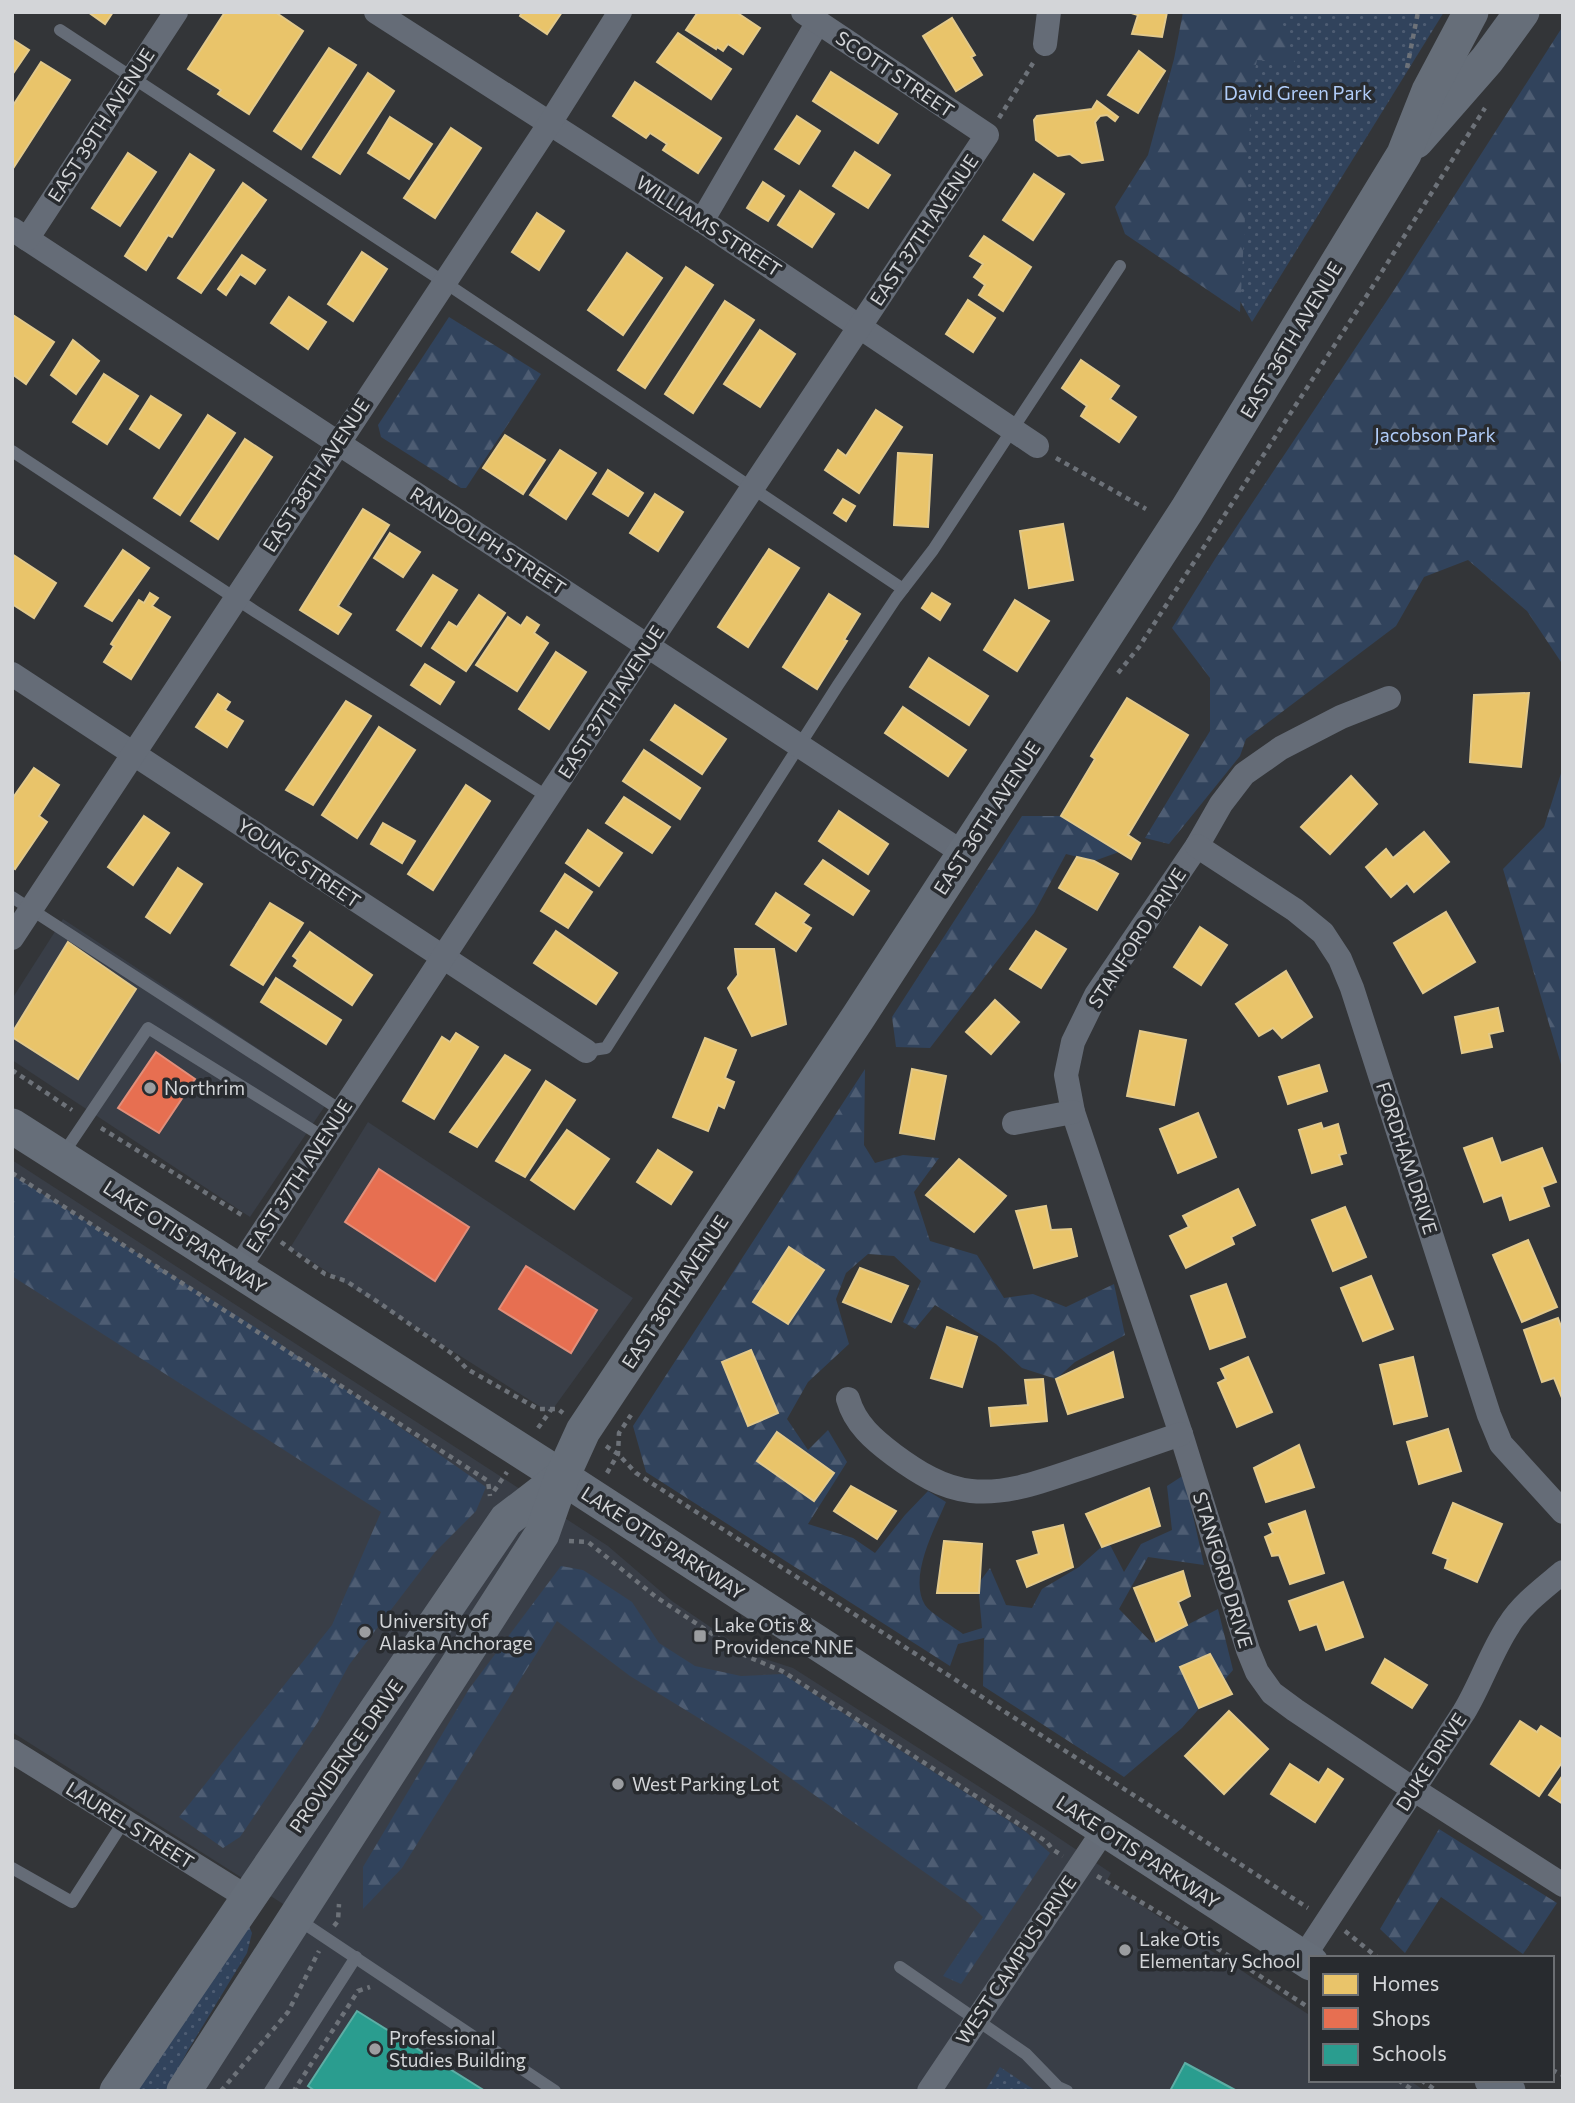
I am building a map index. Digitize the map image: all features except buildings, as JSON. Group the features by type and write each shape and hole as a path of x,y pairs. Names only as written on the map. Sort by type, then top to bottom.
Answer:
{"main road":[{"name":"EAST 36TH AVENUE","path":"1404,154 1438,71 1471,12"},
{"name":"EAST 36TH AVENUE","path":"562,1477 583,1431 859,1016 1162,549 1404,154 1466,85 1522,12"},
{"name":"LAKE OTIS PARKWAY","path":"12,1126 562,1477 1307,1961"},
{"name":"PROVIDENCE DRIVE","path":"117,2091 506,1520 562,1477"},
{"path":"184,2091 542,1534 562,1477"},
{"path":"226,2025 232,1999 253,1963 263,1934 261,1913 248,1898"}],"street":[{"name":"EAST 39TH AVENUE","path":"20,234 176,12"},
{"name":"WILLIAMS STREET","path":"376,12 702,221 1037,446"},
{"name":"EAST 38TH AVENUE","path":"12,938 22,903 134,753 550,123 620,12"},
{"path":"1045,44 1049,12"},
{"path":"702,221 811,17"},
{"name":"SCOTT STREET","path":"811,17 987,135"},
{"name":"EAST 37TH AVENUE","path":"237,1270 987,135"},
{"name":"RANDOLPH STREET","path":"20,234 964,853"},
{"name":"YOUNG STREET","path":"12,674 586,1051"},
{"name":"STANFORD DRIVE","path":"1389,698 1341,717 1281,748 1244,774 1221,804 1197,846 1096,995 1073,1042 1066,1075 1073,1112 1257,1672 1272,1693 1295,1710 1563,1885"},
{"name":"FORDHAM DRIVE","path":"1197,846 1295,909 1323,933 1340,959 1352,988 1489,1415 1501,1444 1563,1513"},
{"path":"1014,1123 1073,1112"},
{"path":"848,1399 851,1412 865,1431 888,1451 915,1470 942,1483 968,1491 992,1492 1031,1485 1181,1434"},
{"name":"DUKE DRIVE","path":"1310,1956 1328,1920 1474,1695 1509,1624 1528,1602 1563,1572"},
{"name":"LAUREL STREET","path":"12,1751 248,1898"},
{"name":"WEST CAMPUS DRIVE","path":"929,2091 1104,1830"}],"lane":[{"path":"60,30 444,282 903,589"},
{"path":"586,1051 606,1048 799,744 903,589 933,550 1120,266"},
{"path":"12,451 236,599 548,797"},
{"path":"22,903 342,1111"},
{"path":"61,1157 148,1028 325,1138"},
{"path":"12,1868 72,1902 124,1821"},
{"path":"296,1918 555,2091"},
{"path":"270,2091 356,1957"},
{"path":"900,1967 1026,2054 1058,2087 1067,2091"}],"path":[{"path":"1405,78 1418,12"},
{"path":"987,135 1045,44"},
{"path":"1037,446 1146,509"},
{"path":"12,1173 488,1481 490,1497"},
{"path":"618,1454 636,1473 1263,1881 1353,1936 1376,1956"},
{"path":"557,1541 588,1542 656,1597 744,1655 782,1671 1047,1842 1052,1849"},
{"path":"1094,1874 1309,2007"},
{"path":"221,2091 288,2012 320,1948"},
{"path":"298,2091 296,2089 358,1991 370,1987 381,1994"}],"shaded area":[{"path":"63,919 331,1097 250,1217 12,1060 12,999"},
{"path":"368,1122 633,1298 550,1413 290,1248"},
{"name":"University of Alaska Anchorage","path":"12,1160 608,1546 672,1601 740,1647 759,1657 793,1668 1111,1873 1106,1882 1309,2015 1309,2082 1412,2082 1425,2091 202,2091 310,1921 12,1732"}],"green space":[{"path":"1183,12 1279,12 1295,62 1257,60 1252,84 1240,312 1125,234 1115,207 1148,155 1174,59"},
{"name":"David Green Park","path":"1216,12 1444,12 1252,322 1223,271"},
{"name":"Jacobson Park","path":"1563,26 1563,665 1527,611 1468,560 1424,577 1396,626 1246,739 1240,756 1169,844 1145,838 1210,731 1210,678 1172,628"},
{"path":"449,317 541,374 466,488 461,488 381,437 378,425"},
{"path":"1563,767 1563,1071 1503,869 1544,827"},
{"path":"1022,816 1061,816 1119,852 1094,861 1066,854 1034,913 930,1048 896,1047 892,1017"},
{"path":"865,1069 864,1145 875,1163 903,1155 939,1158 914,1192 930,1241 977,1255 1004,1298 1033,1294 1066,1307 1114,1284 1125,1335 1075,1362 1056,1379 1022,1368 996,1344 935,1305 915,1329 903,1322 921,1281 894,1256 868,1254 846,1273 836,1299 849,1344 808,1382 787,1419 808,1450 828,1430 847,1462 808,1524 853,1538 875,1553 928,1491 946,1502 921,1567 921,1594 928,1608 963,1634 982,1628 978,1584 990,1568 1006,1605 1032,1608 1042,1589 1079,1567 1108,1541 1124,1572 1141,1544 1172,1530 1167,1486 1184,1475 1204,1565 1148,1557 1119,1609 1152,1643 1218,1609 1233,1670 1182,1728 1124,1777 983,1686 984,1638 958,1644 950,1666 646,1472 633,1426"},
{"path":"12,1175 260,1330 486,1487 476,1511 435,1552 349,1665 318,1722 240,1837 223,1848 179,1817 332,1625 381,1512 12,1276"},
{"path":"561,1566 583,1570 632,1602 659,1643 695,1666 741,1676 783,1674 1026,1832 1050,1853 961,1984 943,1976 983,1917 967,1902 746,1747 630,1676 557,1621 402,1868 363,1909 363,1867 469,1689"},
{"path":"1439,1829 1557,1903 1523,1954 1441,1897 1405,1953 1380,1929"},
{"path":"247,1921 252,1933 247,1953 187,2052 167,2091 135,2091"},
{"path":"1000,2067 1036,2091 985,2091"}],"place":[{"name":"Northrim","path":"150,1088"},
{"name":"University of Alaska Anchorage","path":"365,1632"},
{"name":"Lake Otis & Providence NNE","path":"700,1636"},
{"name":"West Parking Lot","path":"618,1784"},
{"name":"Lake Otis Elementary School","path":"1125,1950"},
{"name":"Professional Studies Building","path":"375,2049"}]}
